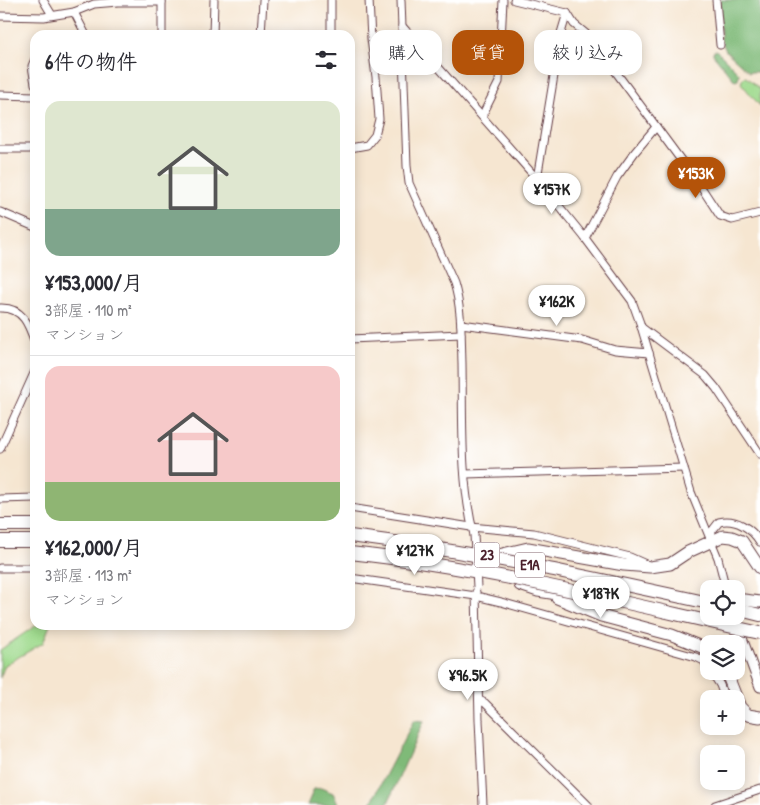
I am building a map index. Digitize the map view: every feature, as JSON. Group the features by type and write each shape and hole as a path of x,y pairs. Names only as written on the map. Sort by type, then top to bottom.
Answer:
{"highway":[{"path":"0,524 30,524"},
{"name":"23","path":"355,536 494,556 622,583 700,596"},
{"name":"E1A","path":"355,536 494,558 700,601"},
{"path":"494,556 528,548 624,565 650,567 670,564 723,536 742,541 760,568"},
{"path":"0,541 30,541"},
{"path":"0,545 30,545"},
{"name":"23","path":"355,555 501,579 538,591 604,602"},
{"name":"E1A","path":"355,555 437,564 496,575 760,633"},
{"path":"538,591 601,616 672,635 700,646"},
{"path":"745,600 760,602"},
{"path":"745,611 760,615"},
{"path":"745,715 760,717"}],"street":[{"path":"43,0 52,14"},
{"path":"213,30 214,0"},
{"path":"261,30 263,0"},
{"path":"331,0 331,30"},
{"path":"355,147 367,145 375,135 379,118 371,39 370,0"},
{"path":"401,0 409,183 454,283 458,297 461,324 465,474 471,526 474,535 477,587 483,805"},
{"path":"482,116 499,82 503,0"},
{"path":"514,0 567,13 574,24 590,37 703,190 720,216 732,220 760,213"},
{"path":"716,0 720,45"},
{"path":"0,16 44,17 52,14 74,12 90,2 162,1 162,30"},
{"path":"74,12 83,30"},
{"path":"537,178 561,33 567,13"},
{"path":"402,26 537,178 632,301 691,492 725,580"},
{"path":"0,95 30,96"},
{"path":"585,238 617,177 656,127"},
{"path":"0,148 30,149"},
{"path":"0,212 30,225"},
{"path":"0,308 12,308 25,319 30,328"},
{"path":"461,324 582,340 615,350 649,353"},
{"path":"641,326 705,375 716,388 760,454"},
{"path":"355,339 461,334"},
{"path":"0,449 30,383"},
{"path":"465,474 684,468"},
{"path":"0,498 30,498"},
{"path":"355,509 534,534 630,556 650,567"},
{"path":"710,542 712,531 718,522 728,520 740,524 754,534 760,542"},
{"path":"0,568 30,568"},
{"path":"355,579 476,596 700,659"},
{"path":"737,625 760,687"},
{"path":"479,700 485,703 588,805"},
{"path":"715,805 760,790"}],"green space":[{"path":"720,0 760,0 760,72 749,72 726,51 721,40"},
{"path":"716,50 739,73 738,80 735,81 713,54"},
{"path":"746,77 760,89 760,106 741,83 743,78"},
{"path":"30,629 48,630 43,643 5,665 0,678 0,650"},
{"path":"414,720 424,721 387,805 370,805"},
{"path":"321,788 333,793 339,805 307,805 314,789"}]}
